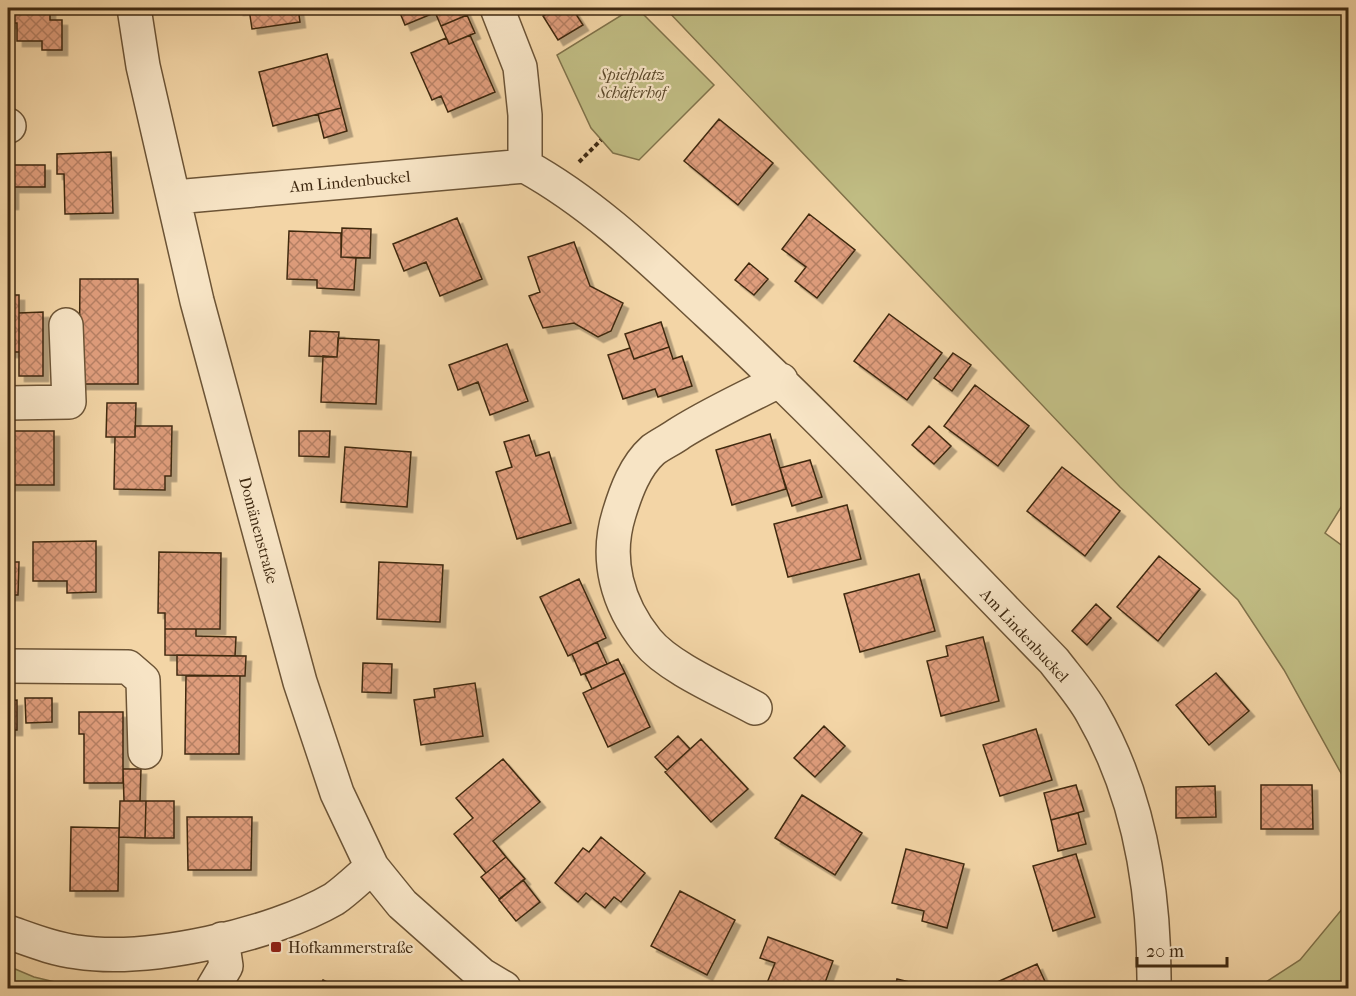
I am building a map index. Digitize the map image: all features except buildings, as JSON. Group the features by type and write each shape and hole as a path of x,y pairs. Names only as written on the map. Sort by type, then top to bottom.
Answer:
{"street":[{"name":"Domänenstraße","path":"134,8 143,66 175,197 197,301 300,682 337,793 372,867 402,904 487,984"},
{"path":"497,8 520,67 525,115 525,166"},
{"name":"Am Lindenbuckel","path":"175,197 525,166 557,183 621,233 781,380 1054,661 1092,713 1120,774 1144,853 1155,944 1154,988"},
{"path":"8,403 69,402 66,325"},
{"path":"755,708 684,670 648,642 621,599 612,561 615,526 626,494 637,470 653,450 699,422 781,380"},
{"path":"8,666 128,667 143,680 145,752"},
{"path":"8,932 48,947 108,955 138,955 222,939 270,926 334,898 372,867"},
{"path":"213,988 226,966 222,939"}],"green space":[{"name":"Spielplatz Schäferhof","path":"633,8 637,8 714,85 639,160 613,153 591,128 557,55"},
{"path":"665,8 1348,8 1348,496 1325,533 1348,550 1348,988 1278,988 1266,982 1300,960 1343,908 1347,784 1284,670 1238,600 1120,487"},
{"path":"8,966 34,977 76,987 124,987 8,988"}],"place":[{"name":"Hofkammerstraße","path":"276,947"}]}
